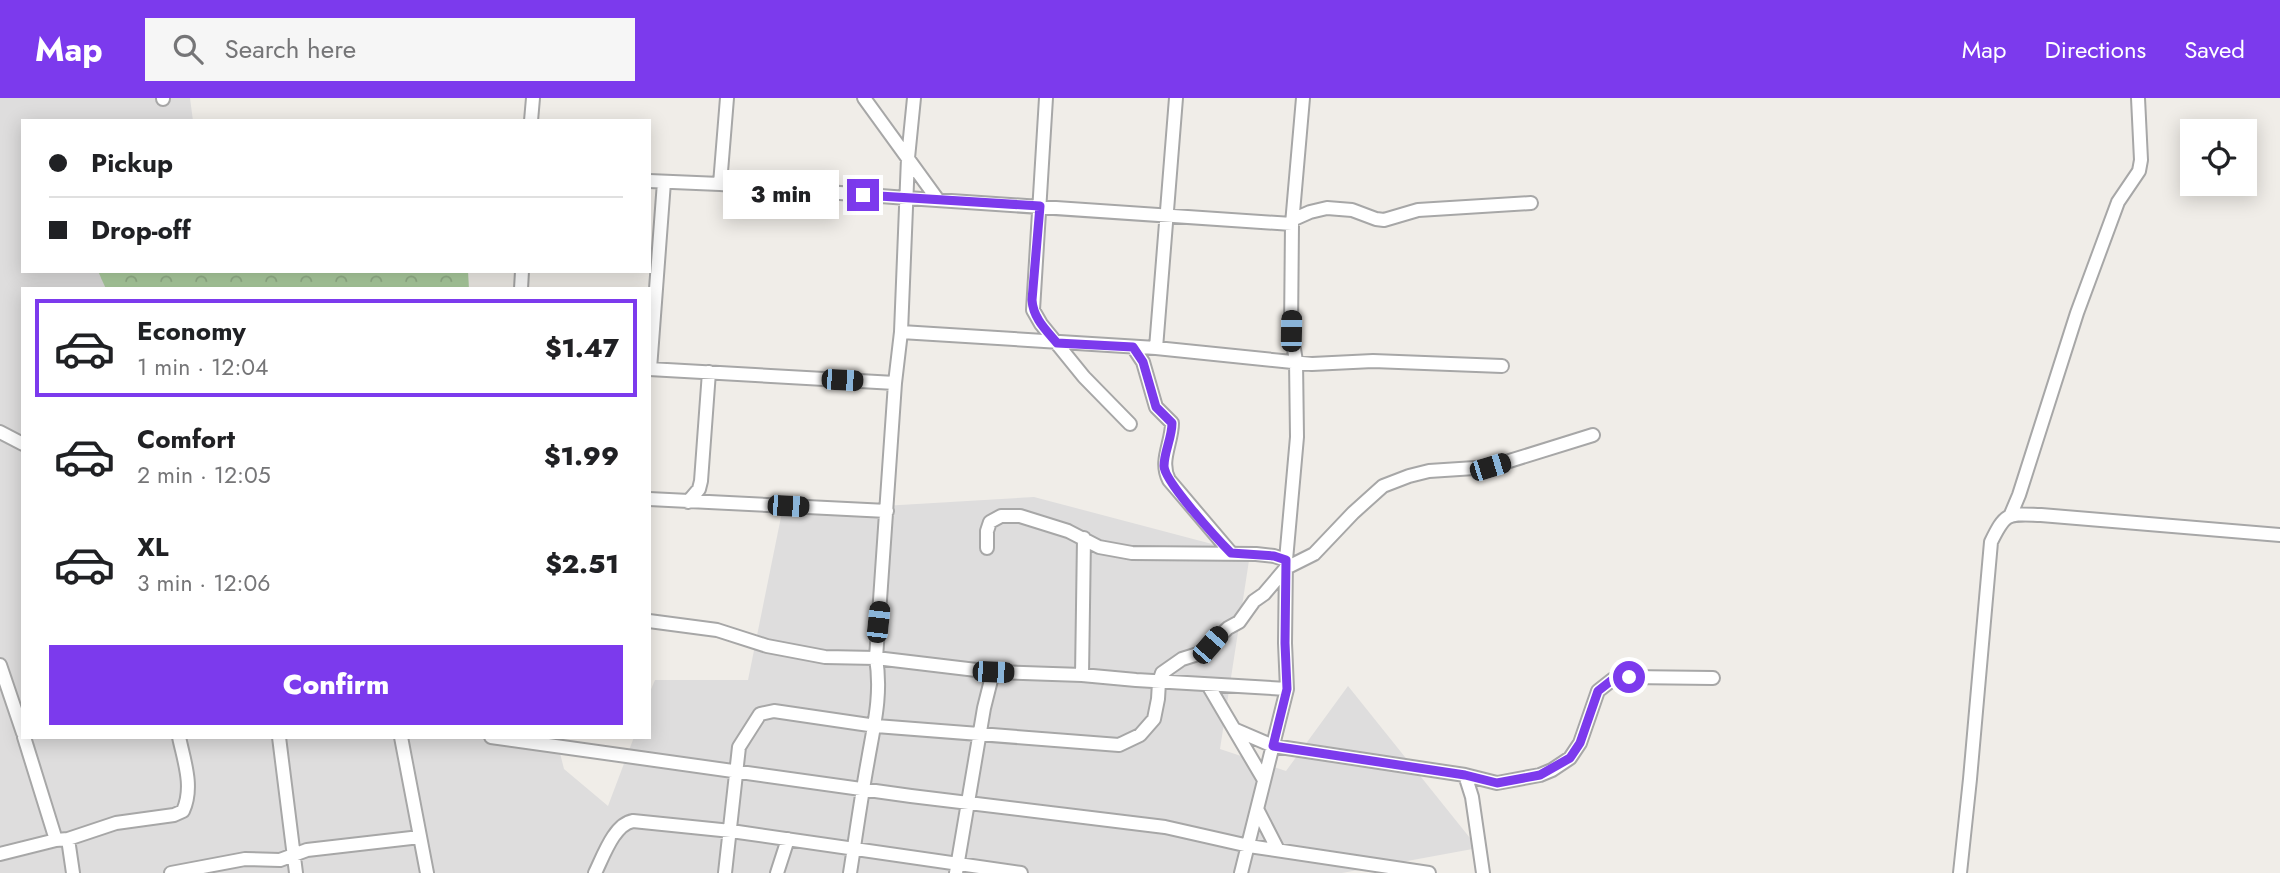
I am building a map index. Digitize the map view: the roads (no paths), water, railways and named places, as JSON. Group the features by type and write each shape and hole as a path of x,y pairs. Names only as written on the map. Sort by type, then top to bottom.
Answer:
{"street":[{"path":"531,119 533,98"},
{"path":"720,184 727,98"},
{"path":"864,98 938,200"},
{"path":"850,873 876,726 880,681 876,658 901,332 908,158 914,98"},
{"path":"1046,98 1032,310 1084,377 1130,424"},
{"path":"1156,348 1175,98"},
{"path":"1241,873 1287,689 1286,564 1289,513 1296,469 1296,361 1291,331 1292,222 1303,98"},
{"path":"1959,873 1991,542 2001,522 2011,514 2019,495 2077,313 2118,202 2139,171 2141,160 2138,98"},
{"path":"651,181 1292,222 1311,212 1327,208 1352,210 1384,220 1418,210 1531,203"},
{"path":"651,344 664,182"},
{"path":"901,332 1156,348 1312,364 1373,361 1502,366"},
{"path":"1133,347 1143,362 1156,407 1172,423 1165,473 1231,553"},
{"path":"651,369 895,383"},
{"path":"688,502 695,496 701,481 709,372"},
{"path":"0,432 21,443"},
{"path":"725,873 739,747 760,714 774,711 876,726 1119,745 1140,735 1154,719 1162,674 1182,659 1198,654 1239,622 1286,564 1314,554 1383,486 1409,475 1429,471 1490,467 1593,435"},
{"path":"651,499 887,511"},
{"path":"2011,514 2280,535"},
{"path":"986,548 986,531 990,522 1001,516 1020,516 1084,538 1098,547 1132,553 1274,556 1286,564"},
{"path":"1082,675 1084,538"},
{"path":"651,621 717,630 768,646 825,657 876,658 993,672 1082,675 1287,689"},
{"path":"0,666 21,728"},
{"path":"956,869 993,672"},
{"path":"1236,730 1273,746 1465,775 1497,783 1540,775 1570,758 1580,743 1598,691 1612,680 1629,677 1713,678"},
{"path":"1208,685 1264,780"},
{"path":"0,705 12,699"},
{"path":"24,739 73,873"},
{"path":"0,854 116,824 174,815 183,811 187,803 188,783 179,739"},
{"path":"279,739 296,873"},
{"path":"401,739 427,873"},
{"path":"505,739 863,789 1166,827 1249,846 1429,873"},
{"path":"1465,775 1472,797 1483,873"},
{"path":"1257,809 1278,850"},
{"path":"595,873 618,828 625,822 633,821 788,839 956,869 1021,873"},
{"path":"171,873 209,864 245,859 280,860 307,850 421,837"},
{"path":"777,873 788,839"}]}
